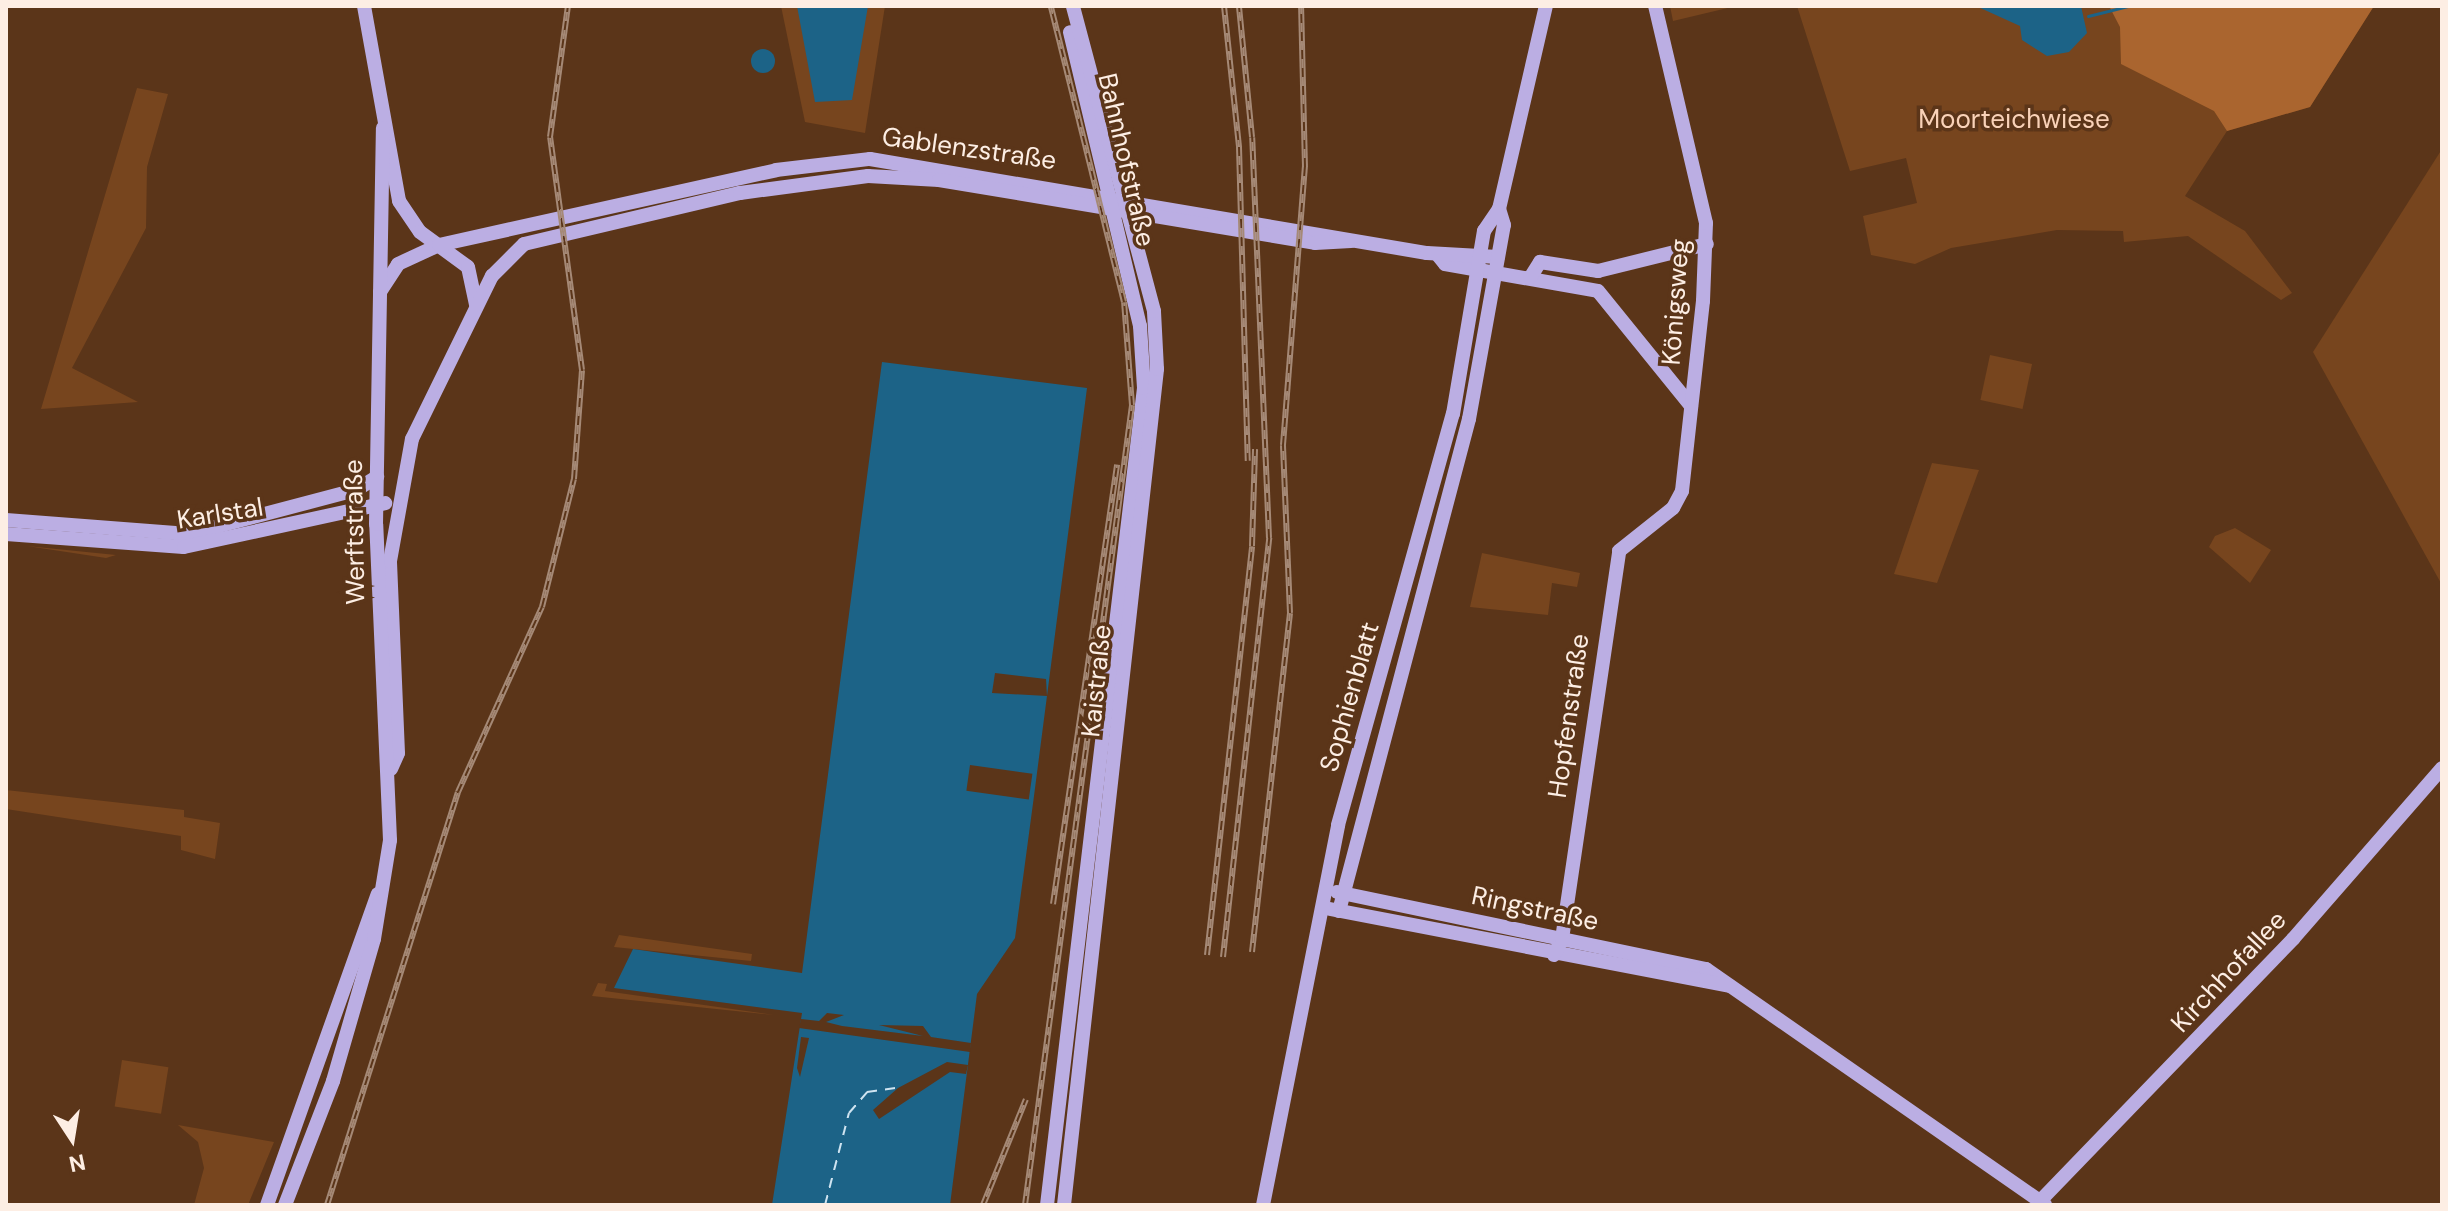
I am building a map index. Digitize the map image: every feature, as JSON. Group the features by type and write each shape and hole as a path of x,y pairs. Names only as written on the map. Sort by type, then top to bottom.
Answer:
{"main road":[{"name":"Werftstraße","path":"364,6 383,128 399,201 420,232 472,274 475,313"},
{"name":"Bahnhofstraße","path":"1064,6 1140,326"},
{"name":"Bahnhofstraße","path":"1073,6 1119,166"},
{"name":"Sophienblatt","path":"1339,911 1469,419 1498,257 1499,209 1546,6"},
{"name":"Königsweg","path":"1655,6 1707,244 1682,491 1673,508"},
{"name":"Werftstraße","path":"383,128 377,500 382,738 391,769"},
{"name":"Gablenzstraße","path":"439,245 549,229 813,164 939,165 1316,237"},
{"name":"Kaistraße","path":"1064,1205 1157,386 1154,311 1119,166"},
{"name":"Gablenzstraße","path":"566,225 818,179 939,180 1437,254 1498,257"},
{"name":"Sophienblatt","path":"1263,1205 1325,890 1453,414 1486,224 1499,209"},
{"name":"Werftstraße","path":"285,1205 339,1054 382,886 391,769 398,753 390,561 397,501 428,397 506,256 549,229"},
{"path":"1530,278 1540,262 1598,271 1707,244"},
{"path":"380,292 398,264 439,245"},
{"name":"Gablenzstraße","path":"1437,254 1445,264 1530,278 1606,297 1691,406"},
{"name":"Kaistraße","path":"1047,1205 1137,474 1140,326"},
{"name":"Karlstal","path":"6,520 188,534 356,490 377,477"},
{"name":"Karlstal","path":"356,490 377,500"},
{"name":"Karlstal","path":"6,534 184,547 377,500 397,501"},
{"name":"Hopfenstraße","path":"1554,955 1562,939 1619,551 1673,508"},
{"name":"Kirchhofallee","path":"2043,1202 2293,939 2442,768"},
{"name":"Werftstraße","path":"267,1205 382,886"},
{"name":"Ringstraße","path":"1325,890 1706,969 2043,1202"},
{"name":"Ringstraße","path":"1322,907 1554,955 1730,986"}],"green space":[{"path":"781,6 885,6 865,133 805,122"},
{"path":"1670,6 1736,6 1673,21"},
{"name":"Moorteichwiese","path":"1797,6 2374,6 2310,107 2227,131 2185,196 2245,231 2292,293 2281,300 2188,236 2124,242 2123,231 2057,230 1951,248 1915,264 1871,255 1863,216 1917,203 1906,158 1850,171"},
{"path":"137,88 168,94 147,167 146,228 72,368 138,402 41,409"},
{"path":"2442,149 2442,585 2313,352"},
{"path":"1990,355 2032,364 2022,409 1980,400"},
{"path":"1932,463 1979,470 1937,583 1894,574"},
{"path":"2235,528 2271,550 2250,583 2209,547 2215,536"},
{"path":"27,546 116,555 106,558"},
{"path":"1482,553 1580,573 1577,587 1552,583 1548,615 1470,607"},
{"path":"6,790 184,810 184,817 220,823 215,859 181,850 181,836 6,809"},
{"path":"619,935 752,954 751,961 614,947"},
{"path":"598,983 607,984 605,991 774,1015 592,996"},
{"path":"122,1060 168,1067 161,1114 115,1106"},
{"path":"178,1125 274,1142 248,1205 194,1205 204,1168 198,1142"}],"shaded area":[{"path":"2109,6 2374,6 2310,107 2227,131 2214,111 2121,64 2120,27"}],"water":[{"path":"797,6 868,6 852,100 815,102"},
{"path":"1976,6 2081,6 2087,33 2069,52 2047,56 2022,40 2020,26"},
{"path":"763,49 772,52 775,61 772,70 763,73 754,70 751,61 754,52"},
{"path":"882,362 1087,388 1034,796 1015,938 977,994 950,1205 772,1205 802,1013 614,988 633,949 802,973"}],"pier":[{"path":"995,673 1046,679 1047,696 992,693"},
{"path":"970,765 1032,774 1029,800 966,791"},
{"path":"827,1013 844,1015 826,1022 842,1026 923,1036 879,1025 923,1026 931,1037 971,1043 970,1052 799,1028 801,1019 819,1021"},
{"path":"801,1037 809,1038 800,1077 797,1068"},
{"path":"947,1062 968,1065 966,1074 950,1072 879,1119 873,1110 898,1088"}],"waterway":[{"path":"2088,16 2128,6"}],"ferry route":[{"path":"825,1205 849,1113 867,1092 901,1087"}],"railway":[{"path":"327,1205 458,792 542,607 574,479 582,370 550,137 568,6"},
{"path":"1025,1205 1132,405 1124,302 1051,6"},
{"path":"1224,6 1239,147 1248,461"},
{"path":"1223,957 1269,538 1252,137 1239,6"},
{"path":"1252,952 1290,613 1283,445 1305,167 1301,6"},
{"path":"1207,955 1252,546 1255,449"},
{"path":"1053,904 1117,465"},
{"path":"983,1205 1026,1099"}]}
